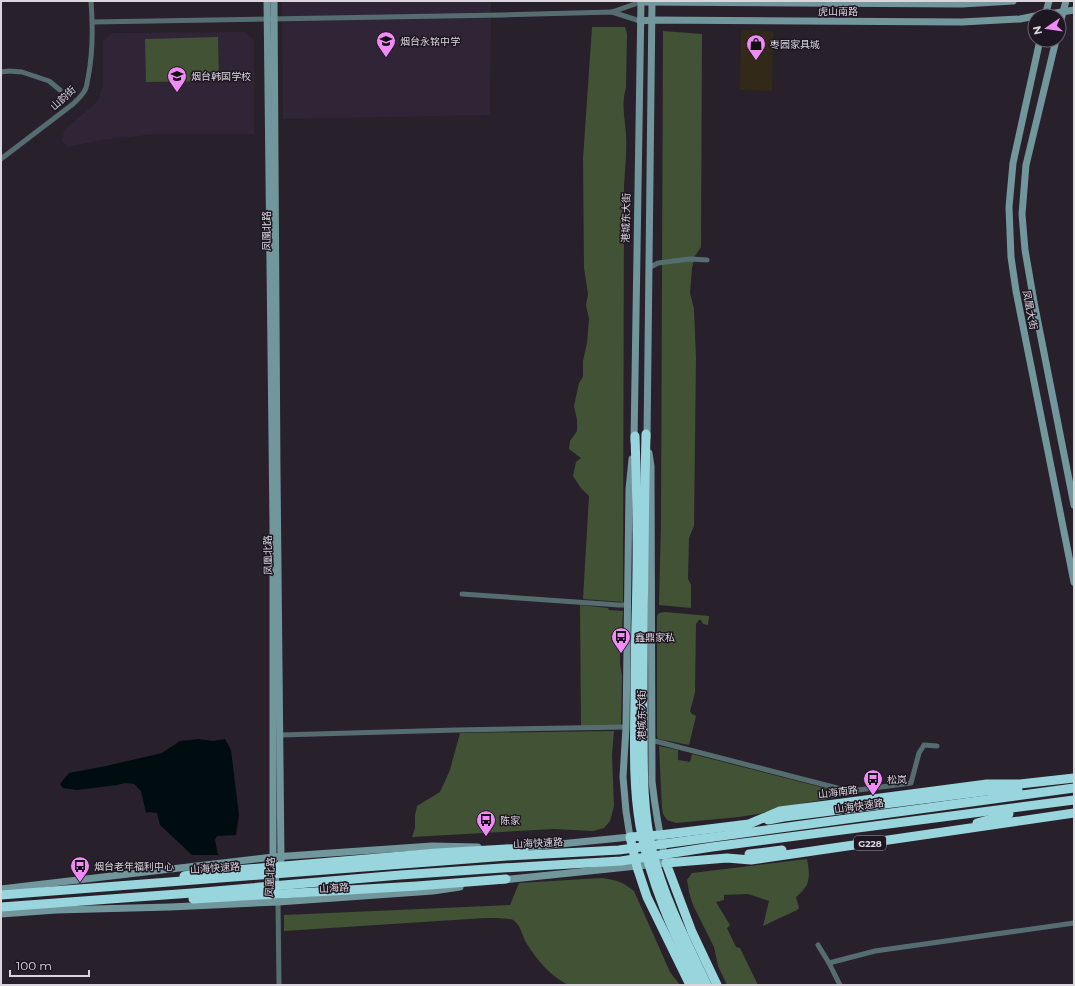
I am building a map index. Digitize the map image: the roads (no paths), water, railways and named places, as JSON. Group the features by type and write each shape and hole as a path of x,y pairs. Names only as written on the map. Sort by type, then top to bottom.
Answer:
{"highway":[{"name":"港城东大街","path":"646,434 644,530 635,745 636,798 640,826 651,871 664,909 693,964 707,985"},
{"name":"港城东大街","path":"635,436 639,641"},
{"name":"山海南路","path":"630,838 749,824 780,811 987,784 1020,784 1074,778"},
{"path":"749,824 784,817 986,791 1072,788"},
{"name":"山海快速路","path":"1,895 507,856 619,850 1072,788"},
{"path":"1,907 192,893 400,875 621,861 712,847 1074,800"},
{"path":"727,858 967,825 1041,805"},
{"name":"G228","path":"666,863 727,858 751,860 1074,813"},
{"name":"港城东大街","path":"630,838 647,898 690,985"},
{"path":"132,885 200,873 437,853 524,848"},
{"name":"港城东大街","path":"666,863 692,932 718,985"},
{"path":"48,903 159,901 417,886 506,879"},
{"name":"港城东大街","path":"693,964 699,985"}],"main road":[{"name":"凤凰北路","path":"267,1 271,19 277,472 280,734 277,857"},
{"name":"凤凰北路","path":"274,1 271,19 273,526 278,902"},
{"name":"虎山南路","path":"640,2 962,4 1013,1"},
{"name":"港城东大街","path":"630,838 623,777 626,727 629,489 635,436 640,2"},
{"name":"港城东大街","path":"652,2 646,434 651,466 652,781 655,806 666,863"},
{"name":"虎山南路","path":"640,21 962,22 1027,18"},
{"name":"凤凰大街","path":"1038,48 1014,163 1009,207 1011,256 1016,291 1074,582"},
{"name":"凤凰大街","path":"1054,48 1026,165 1022,214 1025,250 1034,302 1074,505"},
{"path":"1,889 277,857 432,846 524,848 630,838"},
{"name":"山海路","path":"1,914 56,910 278,902 433,891 506,879 666,863"}],"street":[{"name":"山韵街","path":"1,159 73,104 81,97 86,89 90,69 93,22 90,1"},
{"path":"93,22 502,16 612,12 640,2"},
{"path":"612,12 640,21"},
{"path":"1,72 22,72 49,81 60,90"},
{"path":"649,268 658,262 690,259 706,260"},
{"path":"462,594 627,605"},
{"path":"280,734 626,727"},
{"path":"651,740 852,791 911,784 920,753 924,745 937,746"},
{"path":"278,902 279,985"},
{"path":"829,963 875,951 1074,924"},
{"path":"818,945 840,985"}],"place":[{"name":"烟台永铭中学","path":"386,58"},
{"name":"枣园家具城","path":"756,61"},
{"name":"烟台韩国学校","path":"177,93"},
{"name":"鑫鼎家私","path":"621,654"},
{"name":"松岚","path":"873,796"},
{"name":"陈家","path":"486,837"},
{"name":"烟台老年福利中心","path":"80,883"}]}
